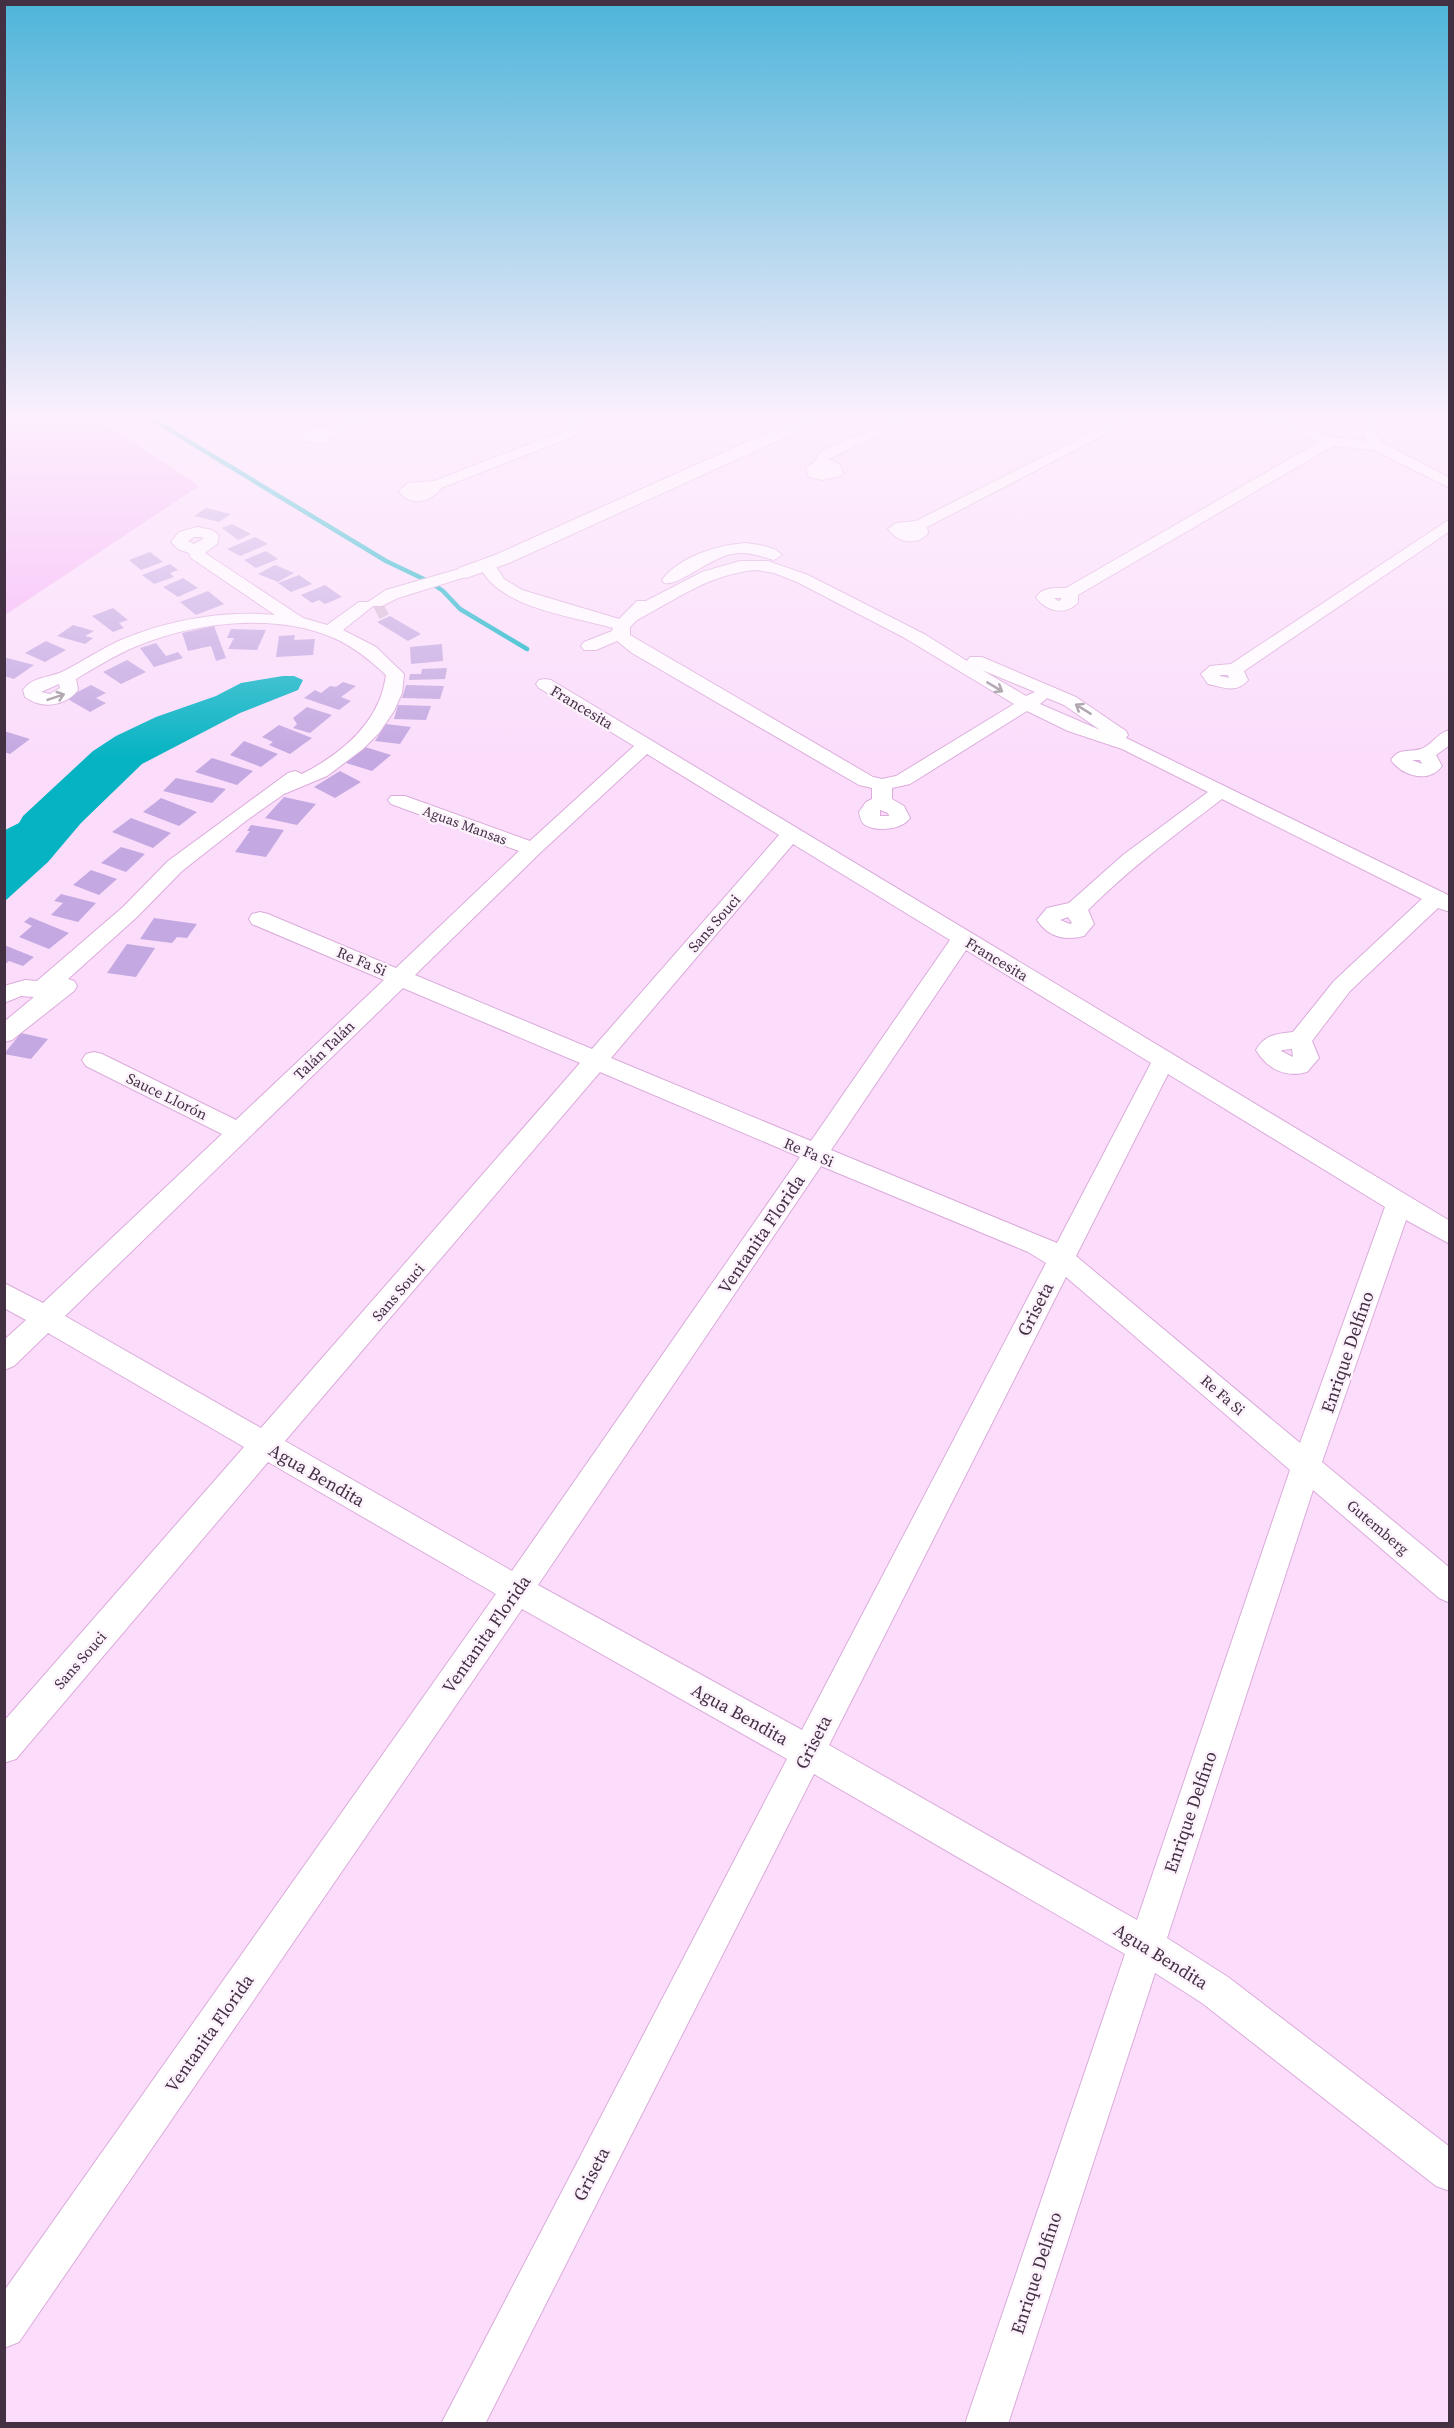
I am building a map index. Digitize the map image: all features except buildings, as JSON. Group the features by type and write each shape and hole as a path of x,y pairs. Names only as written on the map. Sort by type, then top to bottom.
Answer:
{"street":[{"path":"337,633 375,607 416,587 495,562 563,531"},
{"path":"1069,593 1175,531"},
{"path":"1235,669 1440,531"},
{"path":"196,550 197,555 298,622"},
{"path":"495,562 492,577 521,595 625,625"},
{"path":"590,646 716,572 739,567 769,567 812,584 928,644 1026,706 1102,738 1129,745 1443,901 1342,986 1300,1040"},
{"path":"239,620 257,611 264,600"},
{"path":"7,1030 23,994 117,941 188,869 198,850 240,816 284,788 302,783 317,774 355,747 381,718 392,693 395,674 388,665 366,647 337,633 298,622 239,620 209,622 154,634 97,657 67,677"},
{"path":"625,625 623,638 638,649 866,781 882,793 1047,691"},
{"path":"928,644 993,667 1089,712 1129,745"},
{"name":"Francesita","path":"545,684 790,835 1400,1202 1449,1234"},
{"path":"1426,754 1449,735"},
{"name":"Talán Talán","path":"4,1358 533,849 634,755 647,746"},
{"path":"1077,909 1113,872 1221,791"},
{"name":"Aguas Mansas","path":"398,800 533,849"},
{"name":"Sans Souci","path":"4,1748 790,835"},
{"name":"Re Fa Si","path":"261,919 597,1060 815,1155 1038,1245 1061,1258 1306,1467"},
{"name":"Ventanita Florida","path":"4,2327 517,1590 963,938"},
{"name":"Sauce Llorón","path":"94,1060 240,1132"},
{"name":"Griseta","path":"462,2424 1164,1060"},
{"name":"Enrique Delfino","path":"986,2424 1306,1467 1400,1202"},
{"name":"Agua Bendita","path":"4,1294 517,1590 808,1752 1146,1945 1215,1990 1449,2172"},
{"name":"Gutemberg","path":"1306,1467 1449,1588"}],"shaded area":[{"path":"5,531 131,531 5,615"}],"water":[{"path":"294,676 303,680 298,690 240,713 142,764 81,823 48,862 5,901 5,830 19,823 23,816 93,751 116,736 156,717 216,696 241,683"}],"waterway":[{"path":"337,531 386,561 430,582 443,591 460,609 527,649"}],"tunnel":[{"path":"376,612 385,607"}]}
